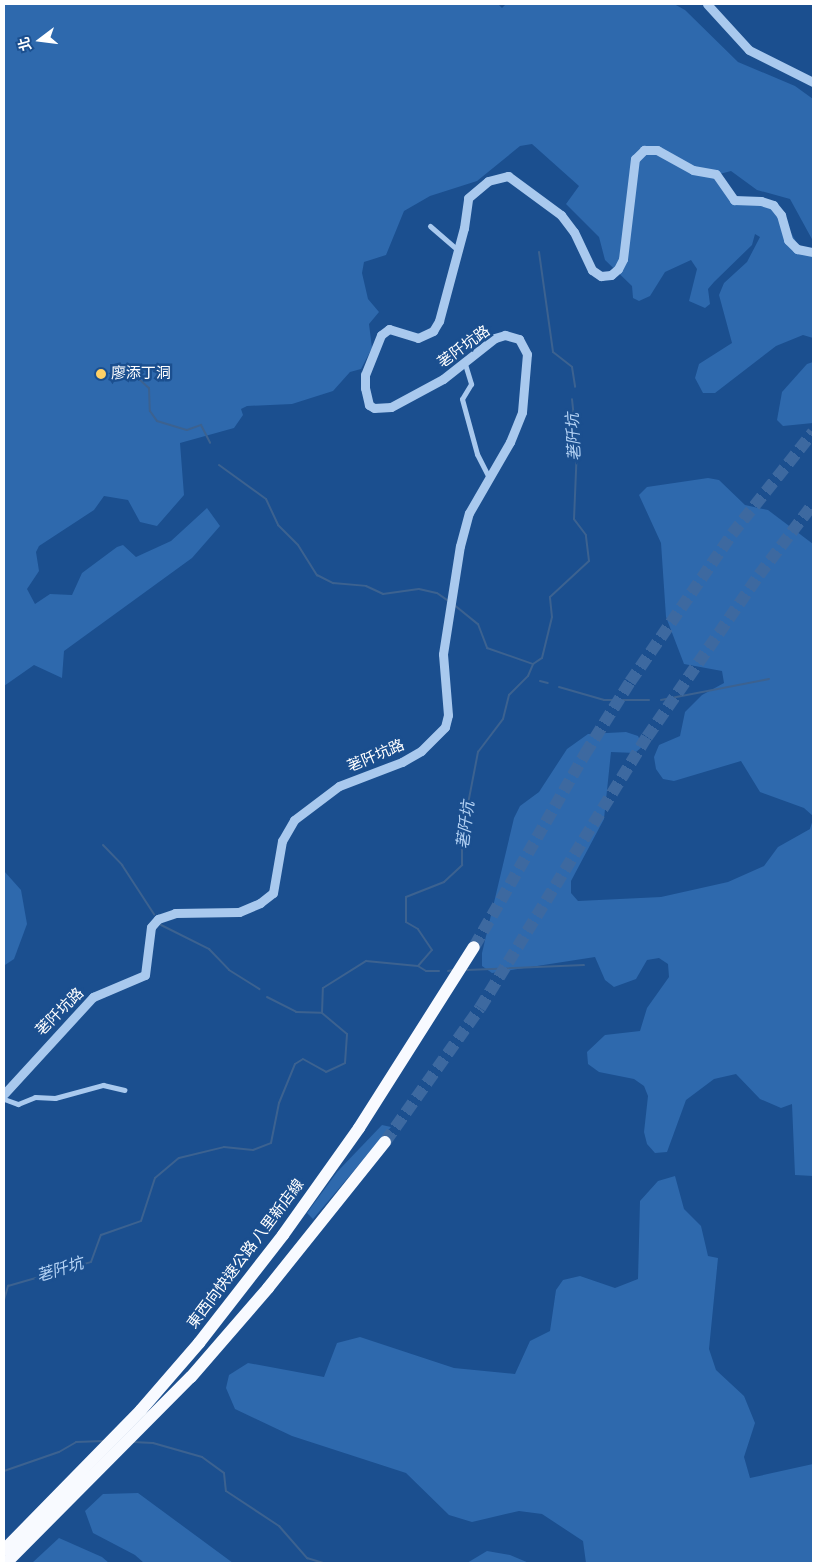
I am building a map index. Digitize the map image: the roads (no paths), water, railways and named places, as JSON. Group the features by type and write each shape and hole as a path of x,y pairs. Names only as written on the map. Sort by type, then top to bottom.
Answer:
{"highway":[{"name":"東西向快速公路 八里新店線","path":"4,1550 141,1410 198,1343 283,1235 359,1128 474,947"},
{"path":"6,1563 155,1415 268,1288 385,1142"}],"street":[{"path":"707,4 749,50 813,82"},
{"name":"荖阡坑路","path":"4,1094 92,997 145,975 151,927 158,919 175,913 239,912 260,903 273,893 282,841 294,820 339,786 402,762 421,751 445,727 448,715 443,654 450,598 469,513 510,442 522,412 527,354 519,339 505,335 495,338 465,364 391,407 374,408 366,397 365,376 380,334 389,329 418,338 433,331 444,307 456,249 464,228 468,198 488,181 508,176 561,215 574,232 592,270 601,276 611,274 618,269 623,259 635,159 644,150 657,150 692,170 716,174 734,200 761,201 773,205 781,216 788,240 797,249 813,252"},
{"path":"430,226 456,249"},
{"path":"465,364 471,384 462,400 477,454 489,478"},
{"path":"4,1099 18,1104 35,1096 55,1098 103,1085 124,1090"}],"waterway":[{"name":"荖阡坑","path":"539,252 553,352 572,367 575,387"},
{"path":"137,377 149,388 150,411 157,421 187,430 201,425 210,443"},
{"name":"荖阡坑","path":"4,1300 8,1286 91,1262 101,1235 141,1221 155,1178 179,1158 224,1147 253,1150 271,1143 279,1103 295,1064 303,1059 326,1072 345,1063 347,1034 322,1013 323,988 366,961 418,966 432,950 418,929 406,922 406,897 444,882 462,865 462,835 478,752 503,719 509,695 528,676 533,664 542,658 552,617 550,597 589,561 586,535 574,519 577,446 572,399"},
{"path":"219,465 266,499 278,525 298,545 317,575 333,583 366,586 383,594 419,589 437,593 447,600"},
{"path":"453,604 478,624 487,648 533,664"},
{"path":"661,700 769,679"},
{"path":"540,681 548,683"},
{"path":"559,687 604,700 649,700"},
{"path":"103,845 122,865 154,914"},
{"path":"161,925 209,949 229,970 259,989"},
{"path":"467,970 584,965"},
{"path":"418,966 426,971 439,971"},
{"path":"448,971 453,970"},
{"path":"267,997 296,1012 321,1013"},
{"path":"4,1471 59,1452 76,1442 104,1441"},
{"path":"133,1442 153,1443 202,1457 224,1473 226,1491 279,1526 307,1558 323,1563"}],"tunnel":[{"path":"474,947 585,754 630,682 732,534 813,432"},
{"path":"385,1142 480,1008 647,737 759,575 813,504"}],"place":[{"name":"廖添丁洞","path":"101,374"}]}
